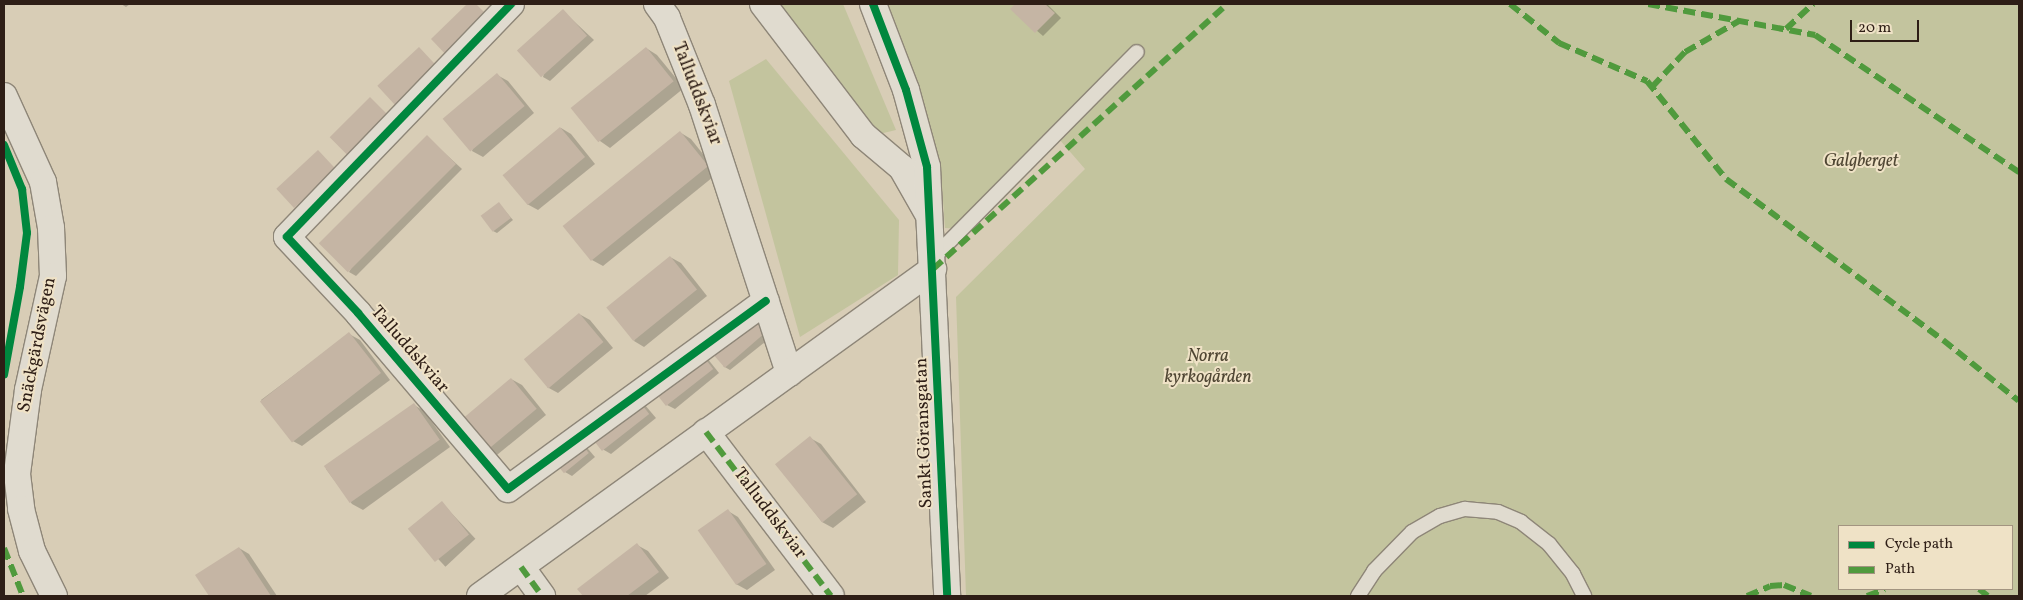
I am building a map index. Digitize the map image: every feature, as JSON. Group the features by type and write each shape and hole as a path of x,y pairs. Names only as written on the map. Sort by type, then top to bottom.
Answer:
{"street":[{"name":"Talluddskviar","path":"511,4 287,237 358,314 508,489 766,301"},
{"name":"Talluddskviar","path":"657,4 667,18 702,105 789,373"},
{"path":"763,4 863,135 902,168 931,220"},
{"name":"Sankt Göransgatan","path":"873,4 921,137 931,220 947,596"},
{"name":"Snäckgärdsvägen","path":"4,96 43,182 50,228 53,276 28,390 17,474 21,509 32,551 54,596"},
{"path":"480,596 789,373 933,264"},
{"name":"Talluddskviar","path":"706,432 831,596"},
{"path":"520,567 542,596"}],"lane":[{"path":"933,264 1137,52"},
{"path":"1358,596 1374,571 1412,532 1440,516 1465,509 1498,512 1521,522 1549,544 1573,574 1584,596"}],"green space":[{"path":"781,4 843,4 896,130 871,136 853,114"},
{"path":"875,4 2019,4 2019,596 966,596 956,297 1085,169 1052,131 963,229 945,228 940,160"},
{"path":"766,59 899,220 898,275 800,337 729,81"}],"building":[{"path":"467,4 476,4 490,18 449,58 431,39"},
{"path":"1015,4 1045,4 1055,13 1035,33 1010,9"},
{"path":"563,9 587,36 541,77 517,50"},
{"path":"419,47 437,66 395,105 377,86"},
{"path":"646,47 674,81 598,142 571,108"},
{"path":"497,73 525,106 470,152 443,119"},
{"path":"370,97 388,115 347,155 330,137"},
{"path":"560,127 585,157 528,205 503,175"},
{"path":"680,131 708,166 591,261 563,226"},
{"path":"427,135 456,164 348,272 319,243"},
{"path":"318,150 336,169 294,208 276,189"},
{"path":"499,202 511,218 493,232 481,216"},
{"path":"670,256 697,289 633,341 606,308"},
{"path":"751,308 769,329 725,368 706,347"},
{"path":"579,313 603,342 548,388 524,359"},
{"path":"349,332 381,373 292,443 260,402"},
{"path":"696,347 713,369 666,406 649,384"},
{"path":"511,378 537,409 482,454 457,424"},
{"path":"632,392 649,414 602,451 585,429"},
{"path":"414,403 440,440 350,503 324,466"},
{"path":"575,436 589,453 564,473 550,456"},
{"path":"810,436 857,494 822,523 775,464"},
{"path":"442,501 469,534 435,562 408,529"},
{"path":"728,509 766,564 736,585 698,530"},
{"path":"637,543 659,572 627,596 583,596 577,589"},
{"path":"239,547 271,596 209,596 195,575"}],"marked path":[{"path":"933,269 1227,4"},
{"path":"1510,4 1559,43 1647,81 1726,179 1943,340 2019,401"},
{"path":"1648,4 1815,35 2019,172"},
{"path":"1786,29 1813,4"},
{"path":"1652,87 1685,52 1739,21"},
{"path":"706,432 831,596"},
{"path":"4,548 23,596"},
{"path":"521,567 542,596"},
{"path":"1747,596 1770,586 1784,585 1811,596"},
{"path":"1867,596 1882,590"},
{"path":"1980,590 1988,596"}],"cycle path":[{"path":"511,4 287,237 358,313 508,489 766,301"},
{"path":"873,4 906,90 927,167 947,596"},
{"path":"4,145 22,189 27,233 20,287 4,375"}],"park label":[{"name":"Galgberget","path":"1861,162"},
{"name":"Norra kyrkogården","path":"1208,368"}]}
